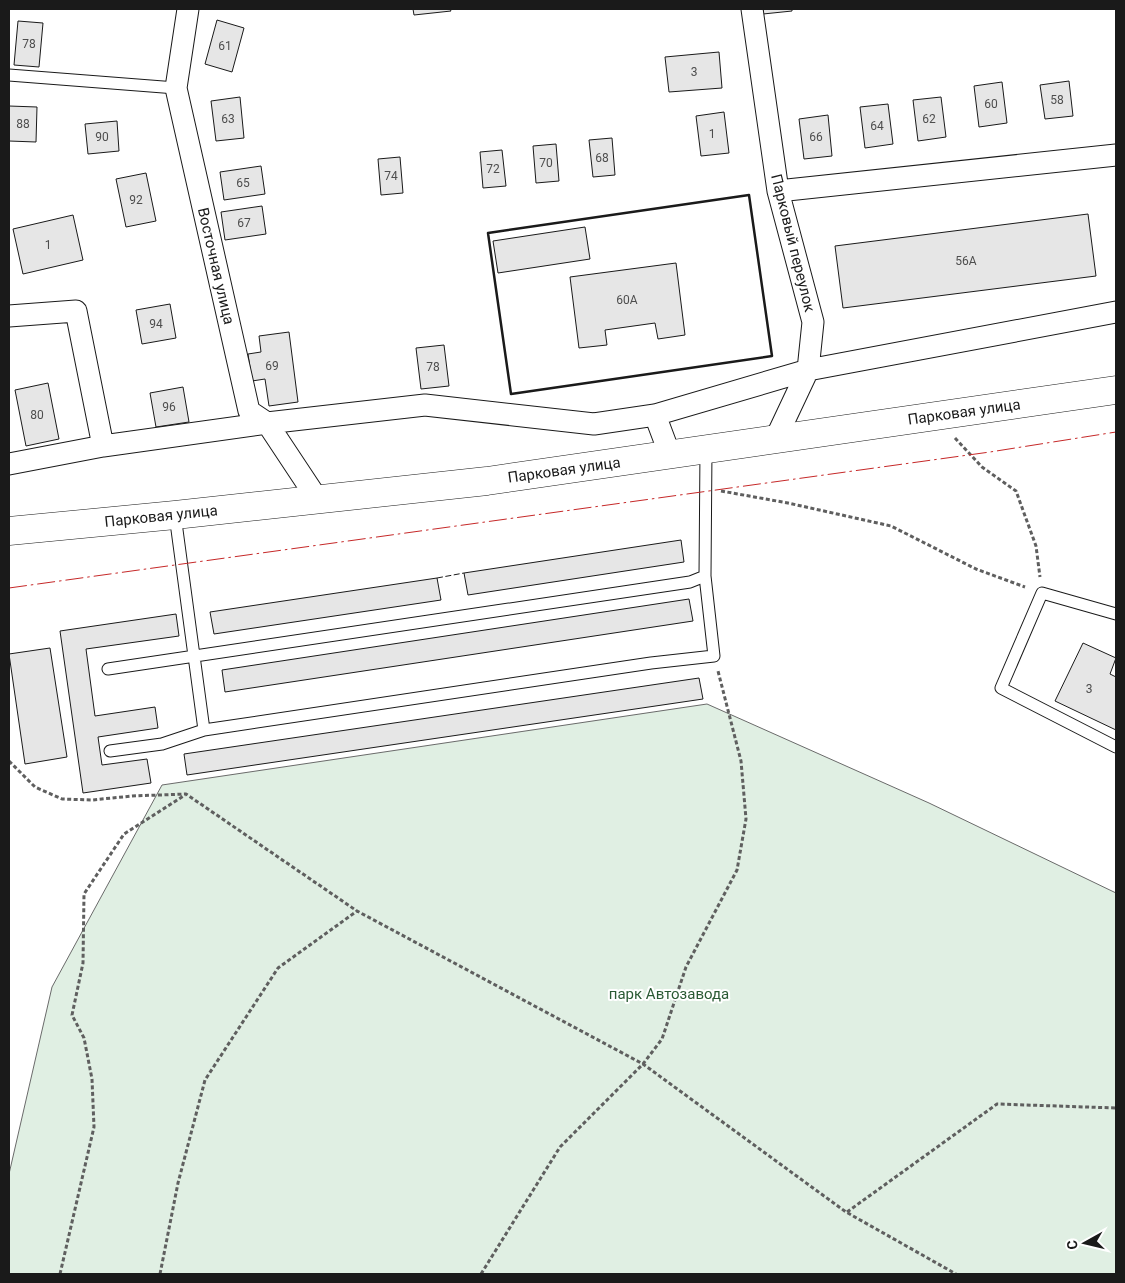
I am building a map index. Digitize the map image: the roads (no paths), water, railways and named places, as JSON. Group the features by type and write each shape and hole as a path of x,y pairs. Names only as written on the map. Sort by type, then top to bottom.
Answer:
{"street":[{"name":"Восточная улица","path":"188,9 176,88 249,411 267,423 318,500"},
{"name":"Парковый переулок","path":"752,9 778,192 813,322 808,370 775,440"},
{"path":"778,192 1116,155"},
{"path":"9,316 76,311 103,446"},
{"path":"9,464 103,446 267,423 425,405 594,424 655,414 808,370 1116,312"},
{"name":"Парковая улица","path":"9,531 487,481 1116,390"},
{"path":"655,414 670,455"}],"lane":[{"path":"9,74 176,88"},
{"path":"110,751 162,744 204,730 651,662 714,656 705,576 706,450"},
{"path":"175,515 204,730"},
{"path":"108,669 690,582 705,576"},
{"path":"1116,614 1042,593 1001,688 1116,746"}],"park label":[{"name":"парк Автозавода","path":"669,994"}]}
